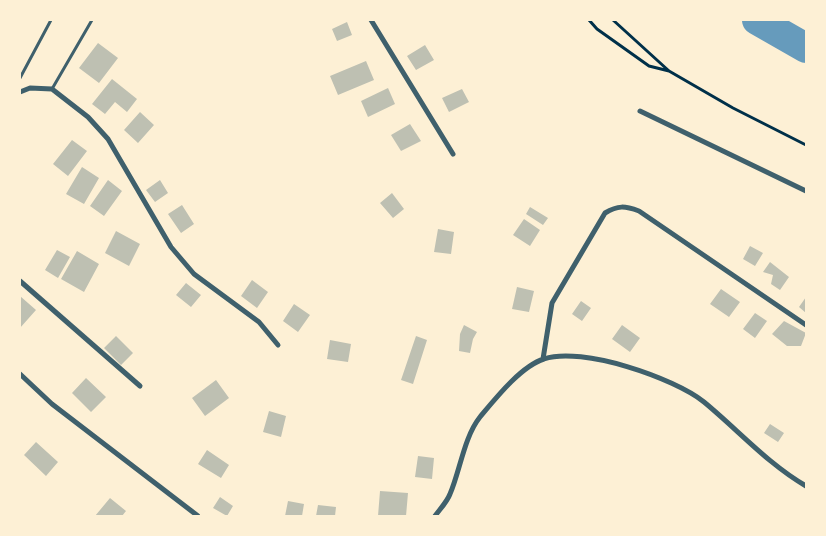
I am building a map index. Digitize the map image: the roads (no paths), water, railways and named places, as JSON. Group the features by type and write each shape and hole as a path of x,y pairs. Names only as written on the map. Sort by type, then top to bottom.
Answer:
{"street":[{"path":"371,20 453,154"},
{"path":"20,92 30,88 52,89 88,117 108,139 171,247 194,274 259,322 278,345"},
{"path":"640,111 806,190"},
{"path":"543,359 552,303 605,213 616,207 626,206 639,211 806,325"},
{"path":"20,282 140,386"},
{"path":"435,516 450,496 463,455 478,419 517,376 543,359 570,356 596,360 654,376 682,388 703,401 776,465 806,486"},
{"path":"20,374 52,404 198,516"}],"lane":[{"path":"20,78 51,20"},
{"path":"52,89 92,20"}],"waterway":[{"path":"757,20 806,48"}]}
